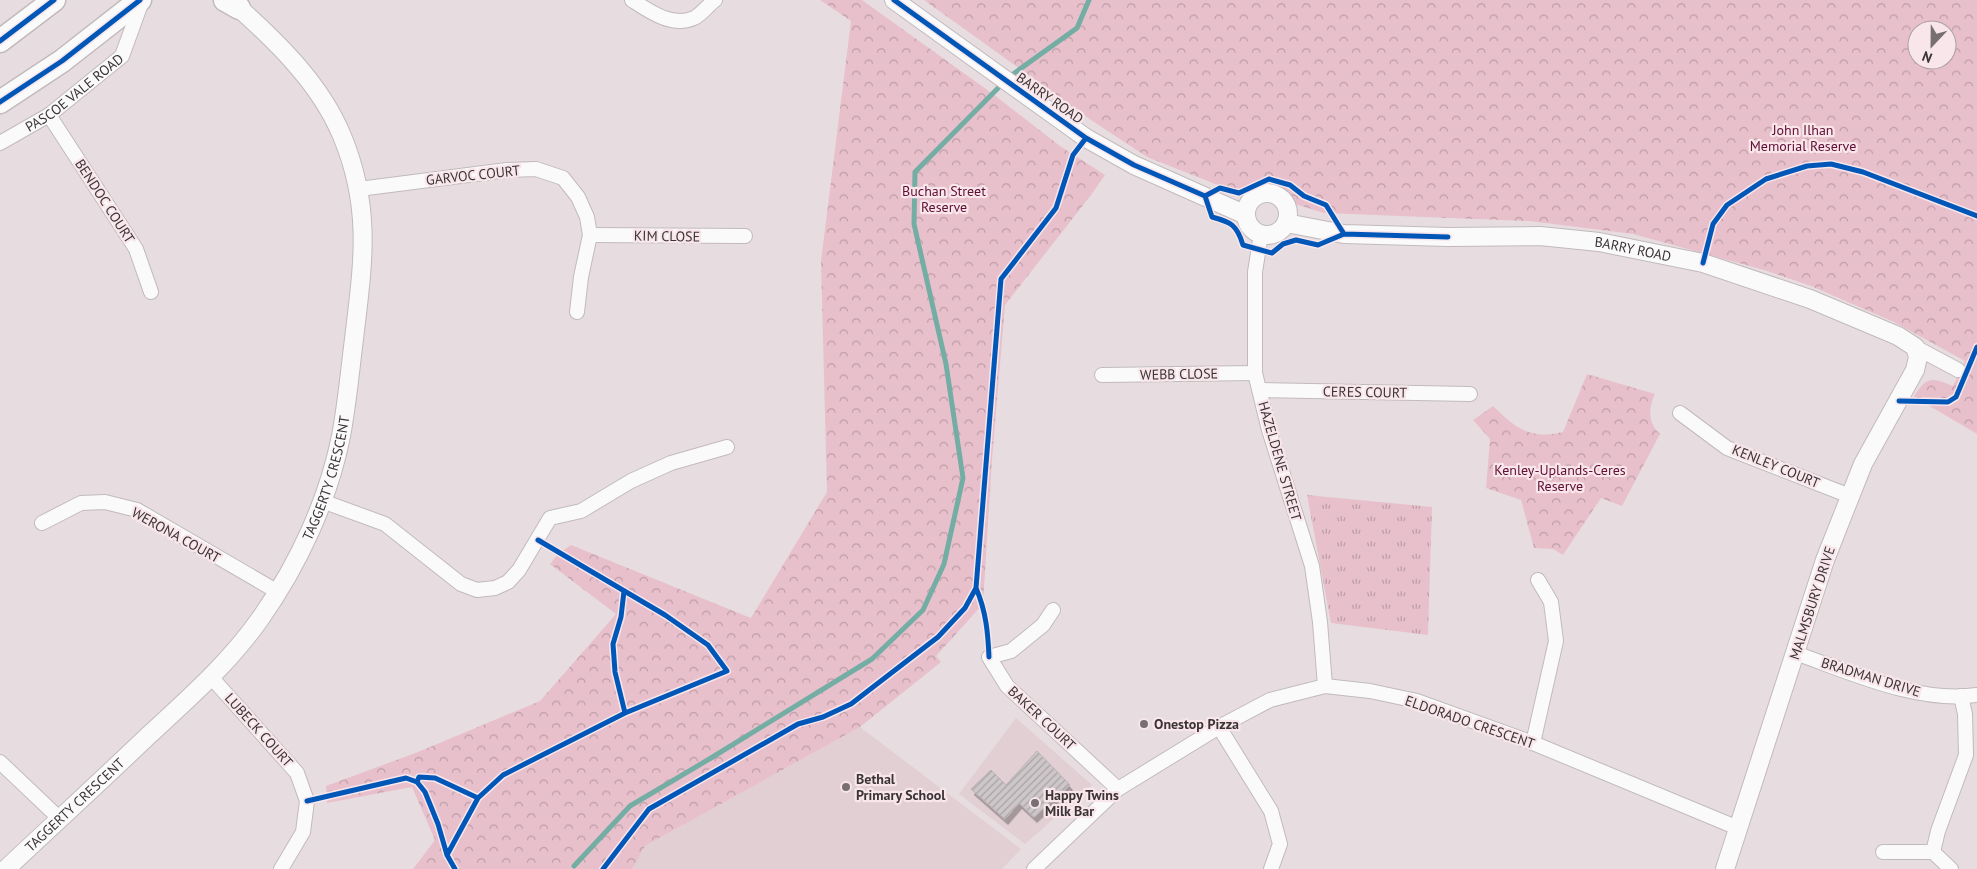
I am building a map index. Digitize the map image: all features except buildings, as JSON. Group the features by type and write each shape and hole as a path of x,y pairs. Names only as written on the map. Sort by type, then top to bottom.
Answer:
{"main road":[{"path":"0,40 54,0"},
{"name":"PASCOE VALE ROAD","path":"0,102 62,61 141,0"},
{"path":"0,92 62,61"}],"street":[{"name":"PASCOE VALE ROAD","path":"0,143 48,115 122,56 141,0"},
{"path":"632,0 656,15 678,22 694,18 715,0"},
{"name":"BARRY ROAD","path":"894,0 1086,138 1134,165 1246,215"},
{"name":"TAGGERTY CRESCENT","path":"6,869 211,677 247,636 278,592 308,536 322,500 340,438 364,252 360,189 341,134 327,107 286,54 232,2"},
{"name":"BENDOC COURT","path":"48,115 136,249 151,292"},
{"name":"GARVOC COURT","path":"360,189 507,170 536,169 563,178 578,197 587,217 590,235 581,277 577,312"},
{"path":"1260,194 1274,194 1284,203 1288,216 1286,223 1278,232 1267,235 1261,234 1250,227 1246,215 1250,202 1254,197 1260,194"},
{"name":"BARRY ROAD","path":"1286,223 1344,234 1448,237 1540,236 1628,246 1703,263 1810,299 1898,336 1958,370"},
{"name":"HAZELDENE STREET","path":"1261,234 1255,272 1256,373 1269,430 1312,566 1320,622 1325,686"},
{"name":"KIM CLOSE","path":"590,235 745,236"},
{"name":"MALMSBURY DRIVE","path":"1725,869 1825,560 1863,464 1915,370 1918,357 1915,347"},
{"name":"WEBB CLOSE","path":"1102,375 1256,373"},
{"name":"CERES COURT","path":"1260,390 1470,394"},
{"name":"KENLEY COURT","path":"1680,413 1728,448 1850,496"},
{"path":"322,500 385,524 461,584 476,590 495,588 508,582 519,570 550,518 582,511 631,481 671,463 727,447"},
{"name":"WERONA COURT","path":"42,523 81,503 105,502 137,510 278,592"},
{"path":"1533,743 1556,641 1551,602 1538,580"},
{"name":"BAKER COURT","path":"1053,610 1043,625 1011,651 989,657 1007,686 1118,789"},
{"name":"BRADMAN DRIVE","path":"1795,653 1897,688 1934,696 1977,695"},
{"name":"LUBECK COURT","path":"211,677 297,773 307,801 303,832 281,869"},
{"name":"ELDORADO CRESCENT","path":"1034,869 1118,789 1219,727 1270,700 1325,686 1370,691 1417,701 1533,743 1738,828"},
{"path":"1933,852 1938,831 1966,755 1965,714 1961,696"},
{"path":"1219,727 1271,811 1280,844 1271,869"},
{"path":"0,762 60,819"},
{"path":"1883,852 1933,852 1951,869"}],"shaded area":[{"path":"1016,718 1092,785 1025,844 959,794"},
{"name":"Bethal Primary School","path":"860,727 1021,849 1002,869 632,869 645,846"}],"green space":[{"name":"Buchan Street Reserve","path":"820,0 862,0 993,94 1060,146 1105,175 1005,305 992,460 983,604 936,656 941,662 860,727 645,846 632,869 413,869 435,840 412,787 327,803 326,786 418,752 540,701 616,614 550,564 559,553 571,545 751,618 827,492 821,261 851,21"},
{"name":"John Ilhan Memorial Reserve","path":"924,0 1977,0 1977,434 1913,398 1922,386 1930,380 1940,381 1953,386 1965,361 1894,322 1811,286 1764,270 1633,234 1529,221 1324,213 1295,204 1278,189 1265,186 1243,195 1147,157 1091,120"},
{"name":"Kenley-Uplands-Ceres Reserve","path":"1587,374 1655,394 1650,416 1653,425 1660,434 1622,506 1601,498 1563,555 1553,549 1534,548 1521,500 1486,488 1490,439 1473,420 1493,406 1516,426 1532,433 1551,434 1563,432"},
{"path":"1307,495 1432,507 1428,635 1331,623"}],"waterway":[{"path":"574,866 630,806 872,659 923,610 944,564 963,478 946,364 914,224 915,172 1009,77 1077,28 1089,0"}],"cycle path":[{"path":"0,41 54,0"},
{"path":"0,102 62,61 140,0"},
{"path":"894,0 1086,138 1134,165 1205,196"},
{"path":"603,869 649,809 798,724 823,717 851,704 938,637 965,608 976,588 1001,279 1056,208 1073,155 1086,138"},
{"path":"1703,263 1713,224 1727,205 1766,179 1807,166 1831,164 1863,172 1977,216"},
{"path":"1269,179 1290,185 1304,196 1326,205 1344,234 1318,245 1296,240 1283,244 1272,253 1243,245 1236,229 1232,225 1212,217 1205,196 1220,188 1239,193 1269,179"},
{"path":"1344,234 1448,237"},
{"path":"1899,401 1948,402 1956,397 1977,347"},
{"path":"447,855 478,798 503,775 625,713 727,671 708,645 665,615 538,540"},
{"path":"976,588 986,622 989,657"},
{"path":"624,591 621,617 613,644 615,672 625,713"},
{"path":"417,782 419,777 435,778 478,798"},
{"path":"307,801 406,778 417,782 425,792 438,824 447,855 455,869"}],"place":[{"name":"Onestop Pizza","path":"1144,724"},
{"name":"Bethal Primary School","path":"846,787"},
{"name":"Happy Twins Milk Bar","path":"1035,803"}]}
